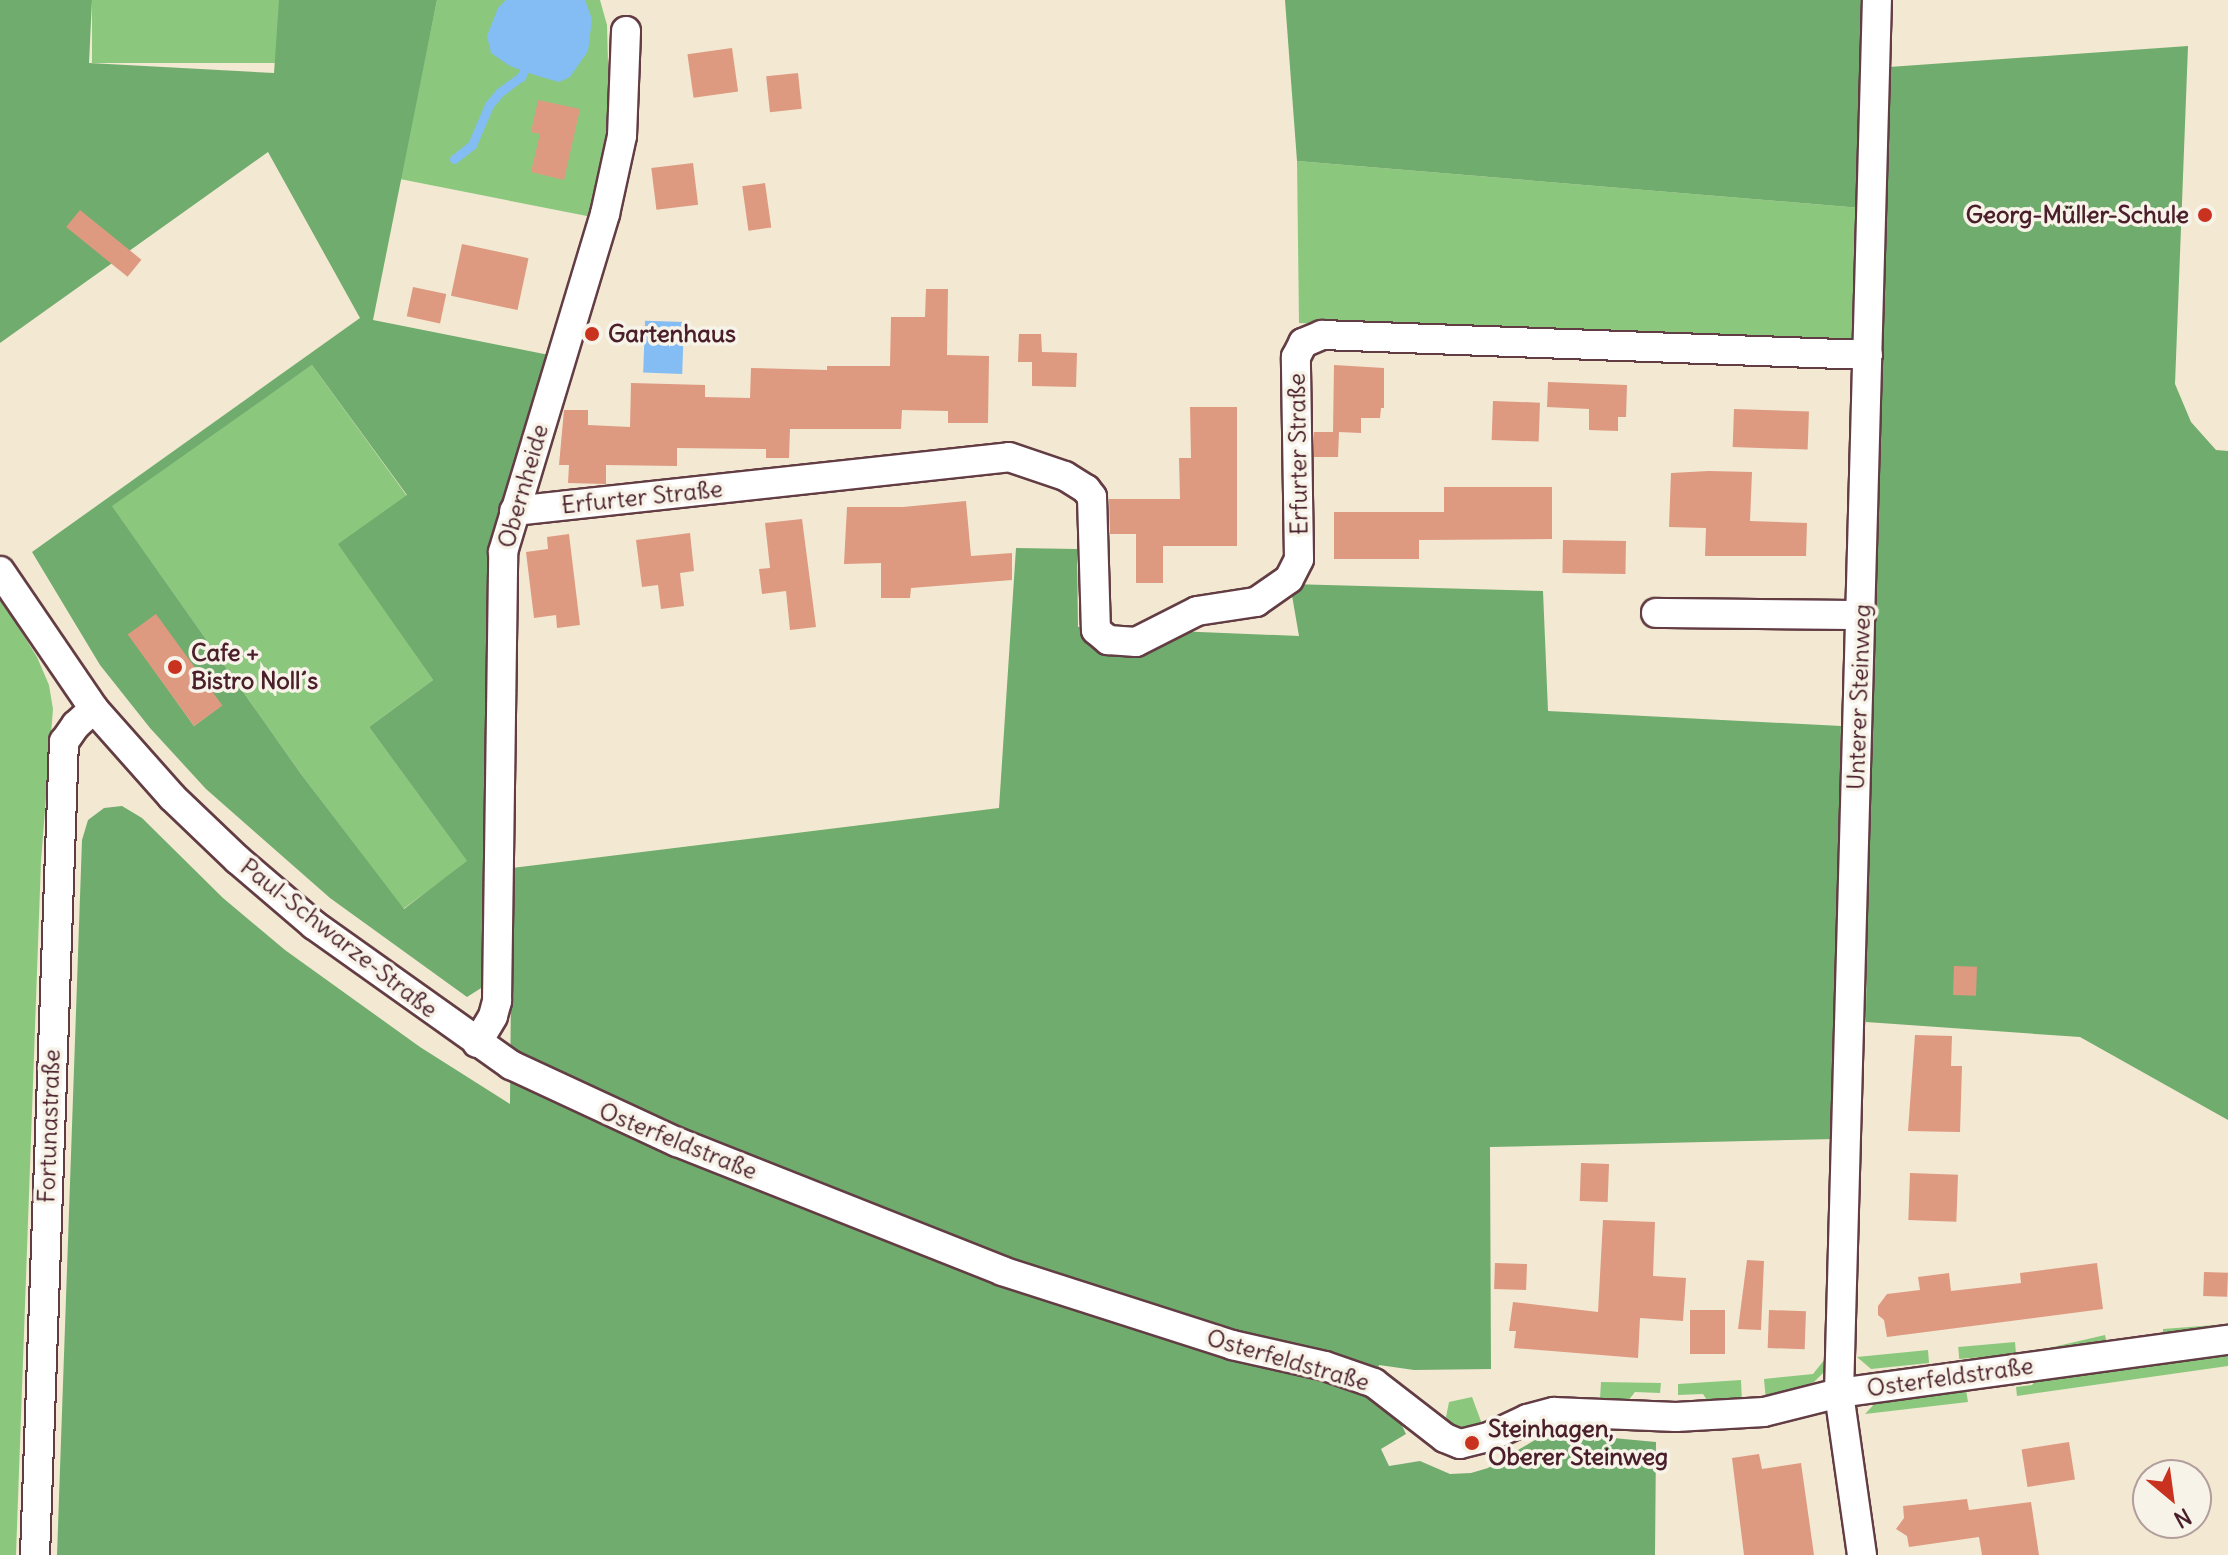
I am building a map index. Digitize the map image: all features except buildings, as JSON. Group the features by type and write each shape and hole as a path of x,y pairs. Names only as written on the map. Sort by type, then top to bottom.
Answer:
{"street":[{"name":"Unterer Steinweg","path":"1862,1555 1839,1393 1877,0"},
{"name":"Obernheide","path":"477,1043 493,1016 497,1001 503,552 605,214 622,136 626,31"},
{"name":"Erfurter Straße","path":"514,511 1009,457 1065,476 1086,489 1092,497 1096,630 1108,640 1136,642 1197,611 1256,602 1289,579 1299,559 1296,357 1303,343 1322,335 1868,355"},
{"name":"Paul-Schwarze-Straße","path":"0,571 94,709 172,797 238,860 314,925 511,1065"},
{"path":"1656,613 1861,615"},
{"name":"Fortunastraße","path":"35,1555 64,742 76,725 94,709"},
{"name":"Osterfeldstraße","path":"511,1065 663,1136 1002,1271 1232,1345 1325,1366 1374,1383 1445,1438 1460,1444 1489,1437 1527,1419 1554,1412 1676,1417 1764,1412 1839,1393 2228,1340"}],"green space":[{"path":"0,0 92,0 89,63 274,73 279,0 437,0 373,320 549,355 488,551 486,985 467,997 330,898 206,789 150,728 100,665 32,552 360,318 268,152 0,343","holes":["312,365 407,495 338,544 433,680 369,727 467,861 404,909 301,774 112,506","155,615 221,706 194,726 129,635"]},
{"path":"92,0 279,0 279,63 92,63"},
{"path":"437,0 600,0 607,25 610,135 592,217 400,179"},
{"path":"1285,0 1864,0 1861,208 1297,161"},
{"path":"2188,46 2175,384 2191,422 2216,450 2228,451 2228,1120 2080,1037 1866,1022 1868,729 1889,67"},
{"path":"1297,161 1861,208 1857,339 1299,323"},
{"path":"312,365 407,496 339,544 433,680 369,727 468,862 403,909 301,774 111,505"},
{"path":"1016,548 1077,549 1078,627 1299,636 1290,584 1543,591 1548,711 1841,726 1834,1139 1490,1147 1491,1369 1414,1370 1379,1365 1372,1400 1398,1417 1406,1434 1381,1449 1389,1466 1420,1461 1450,1474 1471,1473 1488,1468 1535,1440 1570,1434 1656,1442 1655,1555 57,1555 82,840 88,820 104,808 122,806 142,818 223,898 285,950 420,1047 510,1104 512,868 999,808"},
{"path":"0,597 37,657 49,685 53,709 41,861 16,1555 0,1555"},
{"path":"2228,1324 2228,1331 2163,1338 2163,1329"},
{"path":"2105,1335 2107,1344 2037,1360 2035,1351"},
{"path":"2015,1342 2016,1354 1959,1359 1958,1347"},
{"path":"1928,1350 1929,1363 1871,1369 1857,1357"},
{"path":"2228,1356 2228,1366 2017,1396 2016,1387 2032,1385 2040,1375"},
{"path":"1831,1358 1828,1368 1814,1382 1766,1401 1764,1379 1813,1374 1825,1359"},
{"path":"1741,1380 1742,1403 1710,1405 1703,1394 1678,1395 1678,1384"},
{"path":"1601,1382 1661,1383 1660,1393 1635,1392 1628,1401 1600,1399"},
{"path":"1965,1383 1968,1402 1865,1414 1878,1400 1900,1391 1909,1398 1946,1394 1953,1384"},
{"path":"1472,1397 1482,1424 1454,1430 1446,1417 1449,1402"}],"water":[{"path":"506,0 585,0 592,19 588,51 570,77 559,82 538,76 510,66 491,53 487,36 498,8"},
{"path":"645,321 684,322 682,374 643,373"}],"waterway":[{"path":"454,159 472,145 489,105 500,92 521,77 529,60"}],"place":[{"name":"Georg-Müller-Schule","path":"2205,215"},
{"name":"Gartenhaus","path":"592,334"},
{"name":"Cafe + Bistro Noll´s","path":"175,667"},
{"name":"Steinhagen, Oberer Steinweg","path":"1472,1443"}]}
